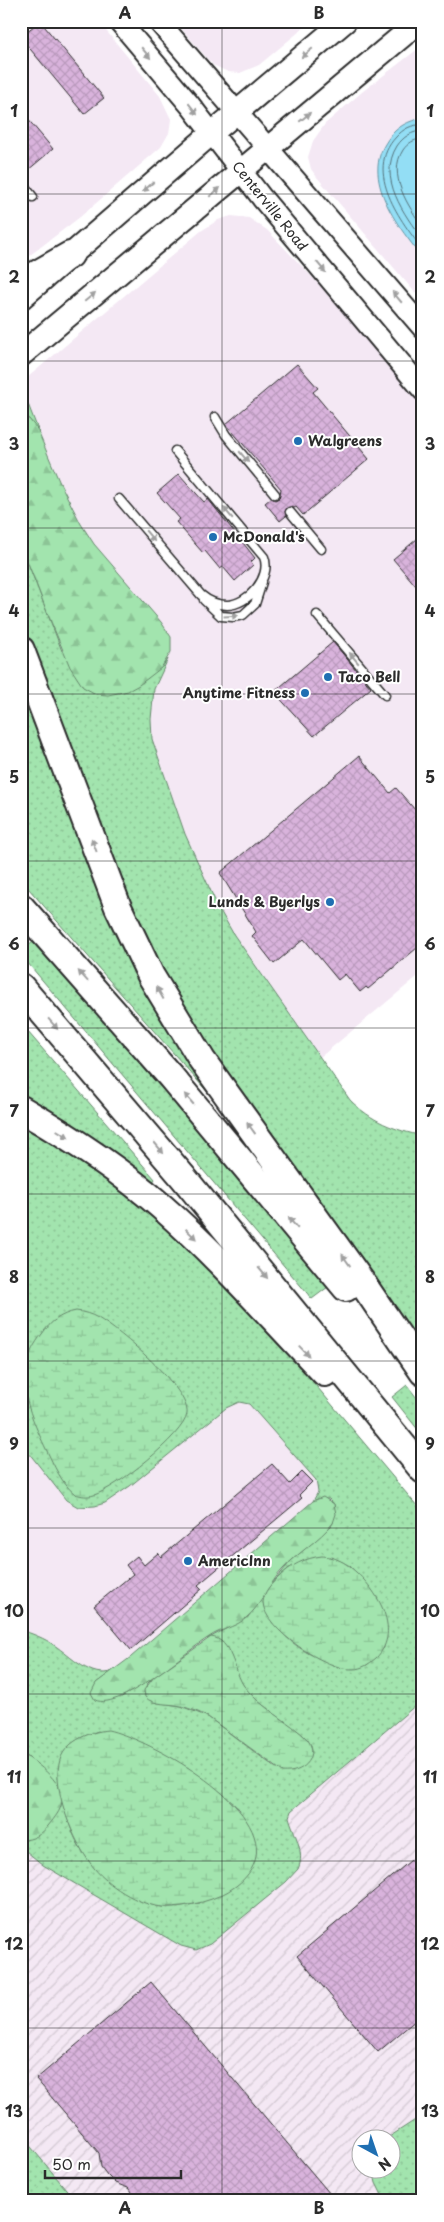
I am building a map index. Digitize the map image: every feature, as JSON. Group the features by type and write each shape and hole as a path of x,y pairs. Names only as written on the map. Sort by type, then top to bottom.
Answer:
{"highway":[{"path":"21,283 70,255"},
{"path":"21,650 118,907 139,953 163,998 202,1060 355,1273 423,1372"},
{"path":"21,907 225,1141 423,1384"},
{"path":"21,988 224,1226 423,1470"},
{"path":"21,1109 110,1166 173,1217 213,1255 423,1474"}],"main road":[{"name":"Centerville Road","path":"119,21 423,390"},
{"path":"158,21 423,328"},
{"path":"21,298 236,112 345,21"},
{"path":"21,355 420,21"}],"lane":[{"path":"21,182 33,196"},
{"path":"215,418 226,435 275,494"},
{"path":"119,499 217,614 233,617 243,615 252,609 267,565 262,553 175,451"},
{"path":"290,512 321,549"},
{"path":"194,589 212,602 230,605 245,598 264,578"},
{"path":"317,615 385,695"}],"shaded area":[{"path":"21,21 98,21 160,96 171,119 169,133 161,147 80,217 21,262"},
{"path":"175,21 312,21 259,65 240,73 228,72 213,65"},
{"path":"423,45 423,302 316,176 311,169 308,157 313,141 325,124 362,92"},
{"path":"231,216 249,218 267,230 316,281 423,406 423,972 260,1107 21,573 21,383 201,231 218,220"},
{"path":"21,1157 366,1469 21,1756"},
{"path":"366,1469 423,1535 423,2201 21,2201 21,1756"}],"green space":[{"path":"21,386 40,435 29,419 21,418"},
{"path":"21,418 29,419 37,429 59,481 81,524 94,544 161,622 171,637 171,652 161,668 128,691 108,695 96,694 83,687 70,667 49,617 21,545"},
{"path":"21,545 62,651 161,668 168,659 154,689 151,719 152,739 185,834 218,907 234,935 350,1100 366,1114 384,1124 423,1136 423,1351 202,1040 146,941 100,829 21,621"},
{"path":"21,681 214,1094 211,1096 21,880"},
{"path":"34,941 179,1108 328,1287 312,1299 21,955 21,952"},
{"path":"21,1024 155,1179 153,1182 94,1138 21,1094"},
{"path":"21,1117 153,1210 281,1344 423,1513 423,1699 291,1811 289,1817 301,1856 298,1869 286,1882 210,1944 196,1950 181,1946 43,1865 21,1847 21,1840 27,1840 62,1801 61,1794 75,1839 98,1870 118,1887 139,1900 162,1907 181,1906 200,1903 240,1810 223,1794 175,1760 98,1731 78,1740 65,1751 60,1766 59,1788 37,1764 21,1752 21,1630 50,1643 89,1670 105,1673 113,1671 96,1683 120,1698 154,1677 148,1683 144,1692 146,1697 153,1702 181,1706 208,1717 276,1768 312,1751 311,1745 303,1735 247,1691 239,1679 229,1652 211,1637 207,1639 248,1617 265,1593 265,1602 273,1621 297,1646 319,1658 367,1665 384,1648 384,1613 366,1584 350,1566 332,1557 289,1568 271,1585 291,1561 331,1526 333,1523 334,1504 329,1499 313,1501 318,1492 316,1480 249,1404 239,1402 226,1408 130,1486 105,1503 95,1506 78,1507 66,1500 21,1443"},
{"path":"76,1311 98,1318 152,1361 177,1390 185,1403 187,1414 174,1435 147,1460 117,1483 104,1491 89,1496 75,1494 58,1473 33,1420 25,1391 27,1363 32,1348 45,1329 53,1322 61,1316"},
{"path":"407,1385 423,1406 423,1436 392,1397"},
{"path":"323,1497 334,1504 336,1514 333,1523 283,1569 252,1613 239,1623 204,1640 138,1688 107,1701 95,1700 91,1693 96,1683 131,1657 313,1501"},
{"path":"322,1556 333,1558 347,1565 369,1585 383,1609 387,1622 387,1635 384,1647 376,1658 356,1669 342,1668 314,1656 285,1636 266,1613 263,1602 266,1591 273,1582 288,1569 299,1563 310,1558"},
{"path":"211,1637 218,1639 224,1644 232,1657 244,1686 251,1694 308,1740 312,1753 307,1764 302,1768 296,1771 283,1772 208,1717 185,1707 153,1702 145,1697 144,1690 154,1677"},
{"path":"108,1730 130,1737 190,1769 218,1790 242,1814 255,1838 254,1863 236,1886 220,1896 202,1902 183,1906 154,1906 123,1893 97,1872 84,1855 66,1816 59,1788 58,1775 61,1756 71,1744 92,1733"},
{"path":"21,1753 50,1775 56,1782 62,1798 59,1811 45,1829 33,1838 25,1840 21,1840"},
{"path":"423,2115 423,2201 385,2201 376,2183 375,2180 402,2180 402,2130 400,2130"},
{"path":"21,2135 76,2201 21,2201"}],"water":[{"path":"418,119 423,120 423,258 395,219 381,189 378,174 379,159 388,139 399,128"}],"building":[{"path":"40,21 104,98 84,114 21,38"},
{"path":"21,111 53,149 21,176"},
{"name":"Walgreens","path":"297,364 318,388 313,392 369,459 303,515 296,507 289,507 285,511 286,516 280,521 265,503 271,498 275,500 279,498 281,489 226,424"},
{"name":"McDonald's","path":"179,474 204,502 208,499 255,558 251,562 253,565 235,581 223,567 220,569 205,551 203,553 176,522 180,519 157,493"},
{"path":"423,534 423,594 393,559"},
{"path":"333,642 371,688 314,736 274,692"},
{"name":"Lunds & Byerlys","path":"359,756 390,793 396,788 423,819 417,825 423,832 423,943 368,989 366,987 360,992 345,974 338,980 304,939 274,964 252,936 256,932 220,873"},
{"name":"AmericInn","path":"272,1464 290,1484 302,1472 312,1482 299,1495 302,1498 198,1585 202,1589 131,1650 94,1606 133,1574 126,1565 137,1556 144,1565 158,1553 161,1557"},
{"path":"423,1850 423,2014 378,2052 297,1956"},
{"path":"151,1982 336,2201 139,2201 128,2188 115,2183 107,2175 101,2167 99,2153 36,2079"}],"place":[{"name":"Walgreens","path":"298,441"},
{"name":"McDonald's","path":"213,537"},
{"name":"Taco Bell","path":"328,677"},
{"name":"Anytime Fitness","path":"305,693"},
{"name":"Lunds & Byerlys","path":"330,902"},
{"name":"AmericInn","path":"188,1561"}]}
